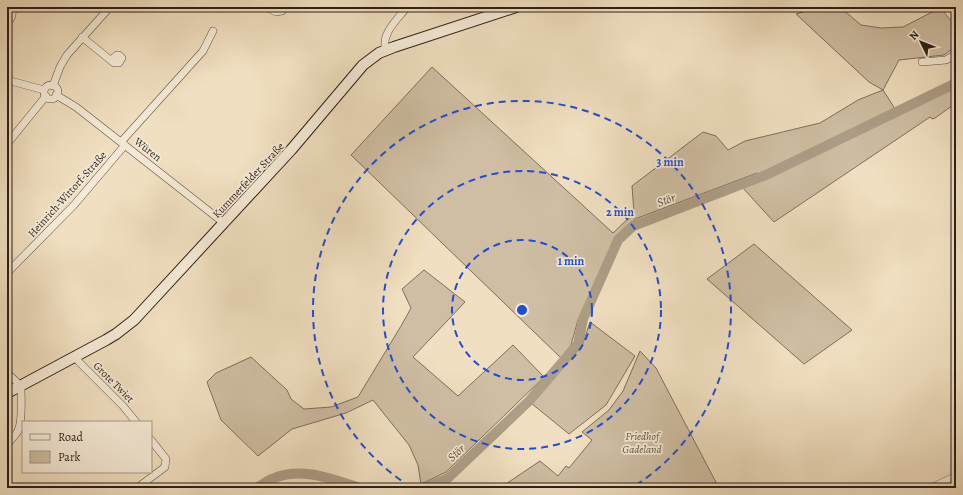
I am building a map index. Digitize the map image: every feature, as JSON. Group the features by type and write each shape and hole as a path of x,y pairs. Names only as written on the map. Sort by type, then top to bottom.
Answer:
{"street":[{"path":"7,22 11,20 12,7"},
{"path":"53,86 63,61 82,37 110,7"},
{"path":"266,7 276,12 285,7"},
{"path":"386,50 385,42 387,33 407,7"},
{"name":"Kummerfelder Straße","path":"7,394 116,334 134,320 291,150 363,65 373,57 386,50 516,7"},
{"path":"945,7 956,21"},
{"name":"Heinrich-Wittorf-Straße","path":"7,273 74,206 123,144 203,51 213,31"},
{"path":"82,37 111,60"},
{"path":"922,62 946,60 956,54"},
{"path":"7,80 45,93 52,98 56,95 57,90 53,86 47,86 45,93 7,144"},
{"name":"Würen","path":"56,95 76,107 224,223"},
{"name":"Grote Twiet","path":"76,357 79,362 123,406 135,421"},
{"path":"7,374 21,386 19,430 7,444"},
{"path":"137,488 165,467 166,459 152,441"},
{"path":"931,488 956,476"}],"green space":[{"path":"819,7 840,7 861,25 881,28 903,27 942,7 956,24 956,46 944,55 899,60 883,90 869,82 796,14"},
{"path":"432,67 613,233 634,213 632,186 703,132 716,136 728,150 745,141 820,123 858,100 883,90 899,115 922,104 921,101 956,83 956,103 935,118 932,119 930,117 774,222 742,187 757,182 757,173 635,219 617,237 578,320 571,345 561,358 351,155"},
{"path":"754,244 852,330 804,364 707,279"},
{"path":"424,270 465,302 413,357 458,396 513,345 544,377 446,472 421,484 418,465 409,445 373,400 346,413 292,429 258,456 221,420 207,382 216,373 251,357 287,390 291,399 304,409 331,407 358,397 411,308 402,289"},
{"path":"590,322 635,356 606,405 569,434 531,403 582,346"},
{"name":"Friedhof Gadeland","path":"640,351 656,368 719,488 500,488 540,461 558,476 566,466 569,468 592,440 582,432 609,410 623,391"}],"waterway":[{"name":"Stör","path":"424,488 448,478 529,401 578,344 583,319 618,240 633,226 766,175 956,83"},
{"name":"Stör","path":"256,488 272,479 283,475 294,474 316,475 360,488"}]}
